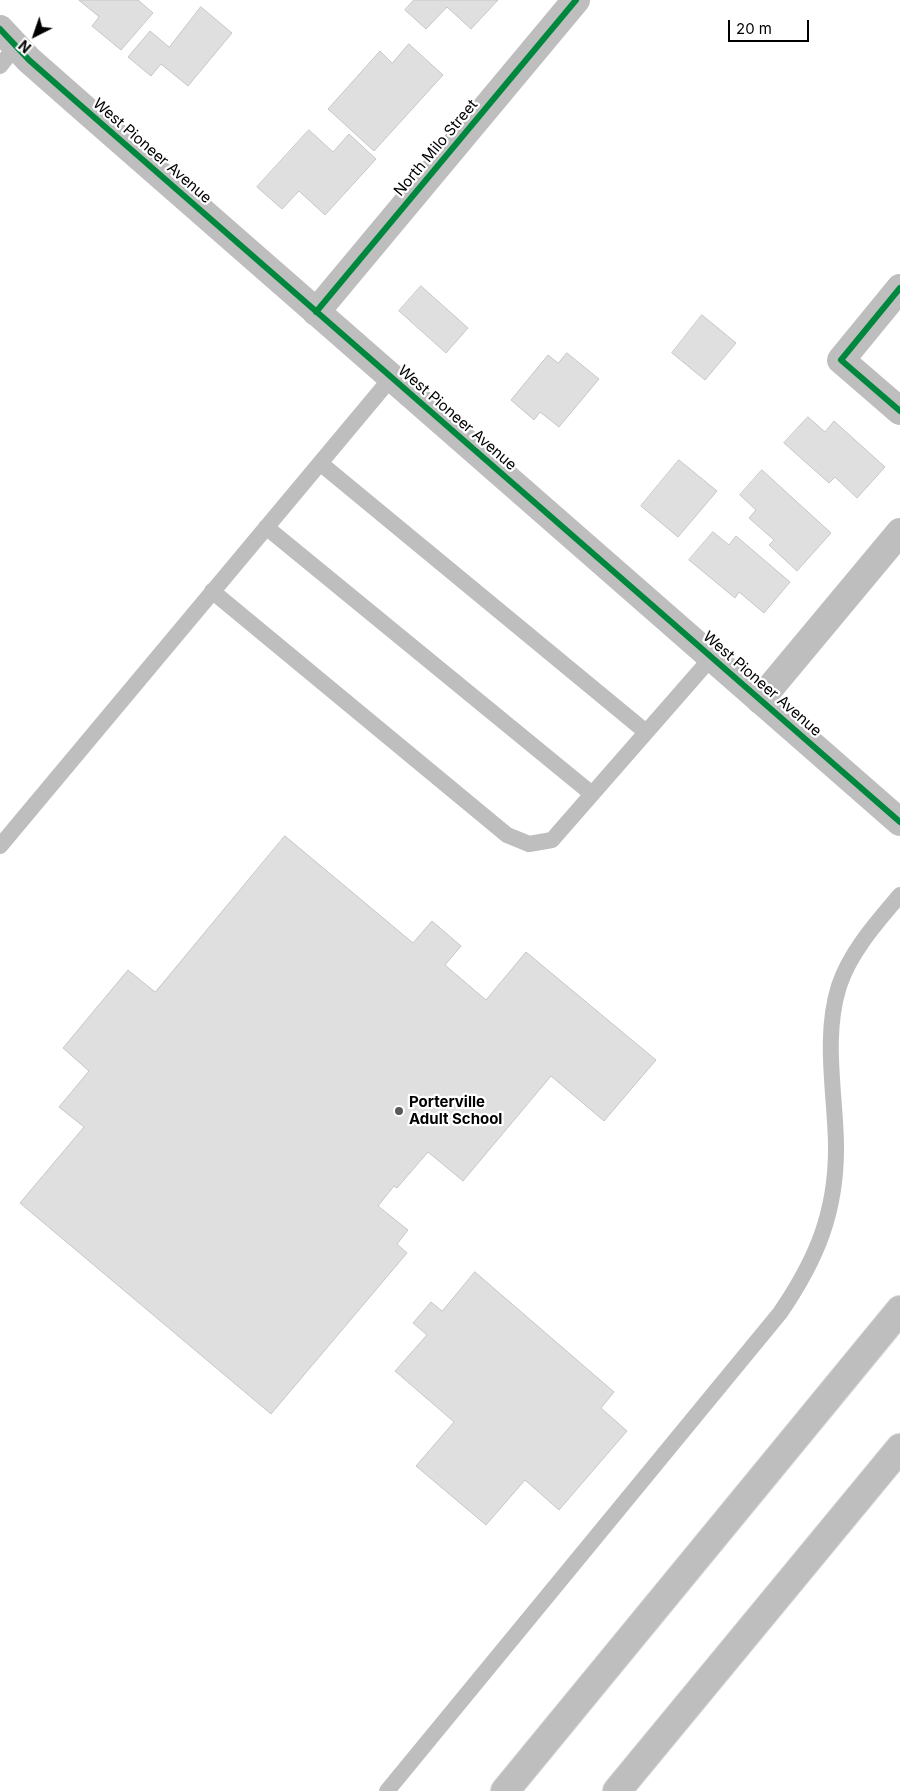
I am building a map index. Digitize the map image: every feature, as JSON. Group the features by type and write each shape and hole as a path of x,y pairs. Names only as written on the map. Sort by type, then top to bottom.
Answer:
{"main road":[{"name":"North Milo Street","path":"316,312 576,0"},
{"name":"West Pioneer Avenue","path":"5,47 316,312 900,822"},
{"path":"900,288 841,360 900,411"},
{"path":"760,700 900,532"},
{"path":"505,1791 900,1310"},
{"path":"617,1791 900,1448"}],"lane":[{"path":"0,846 392,378"},
{"path":"320,463 646,732"},
{"path":"266,527 592,794"},
{"path":"212,591 507,835 529,844 552,840 712,657"},
{"path":"388,1791 780,1312 800,1282 814,1257 824,1232 835,1174 836,1144 830,1067 833,1015 840,985 853,956 900,895"}],"building":[{"path":"79,0 138,0 153,13 121,50 92,26 99,17"},
{"path":"414,0 498,0 471,29 447,7 426,29 405,10"},
{"path":"201,7 232,33 188,86 161,64 151,76 128,57 150,31 169,47"},
{"path":"409,44 443,75 374,151 328,109 380,51 392,63"},
{"path":"309,130 333,152 349,134 376,159 325,215 299,191 282,209 257,187"},
{"path":"421,286 468,328 446,353 399,311"},
{"path":"702,315 736,343 705,380 672,353"},
{"path":"567,353 599,379 559,427 540,412 534,420 511,400 548,355 558,363"},
{"path":"808,417 825,432 834,421 885,467 857,498 835,477 829,483 784,443"},
{"path":"679,460 717,491 678,537 641,506"},
{"path":"762,470 831,533 797,571 769,545 774,540 749,518 756,510 740,495"},
{"path":"713,532 729,545 736,536 790,582 764,613 739,592 735,598 689,560"},
{"path":"285,836 413,943 432,921 461,946 445,965 486,1000 526,952 656,1060 604,1121 551,1076 463,1181 428,1152 397,1188 394,1186 378,1206 408,1230 397,1244 407,1253 271,1414 20,1203 84,1127 59,1107 89,1071 63,1048 128,970 155,992"},
{"path":"475,1272 614,1392 601,1408 627,1431 559,1510 525,1480 486,1525 416,1466 454,1422 395,1371 427,1335 413,1323 431,1302 442,1311"}],"cycle path":[{"path":"316,312 576,0"},
{"path":"0,29 29,60 900,822"},
{"path":"900,288 841,360 900,411"}],"place":[{"name":"Porterville Adult School","path":"399,1111"}]}
